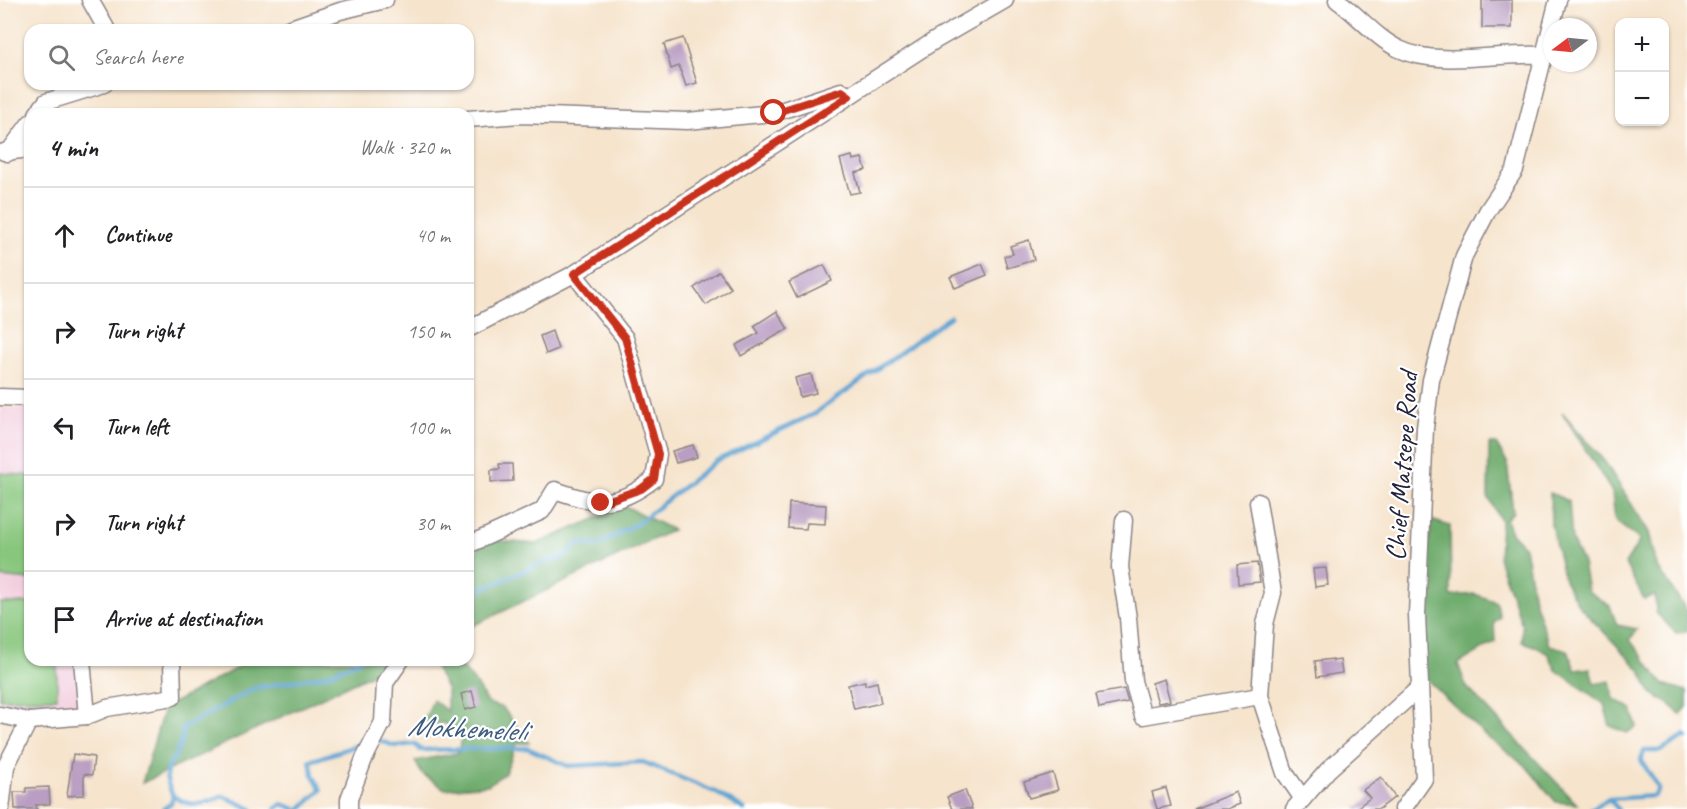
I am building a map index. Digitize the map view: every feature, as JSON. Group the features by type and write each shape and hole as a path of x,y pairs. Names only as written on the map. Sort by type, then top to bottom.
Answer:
{"street":[{"path":"90,0 104,24"},
{"path":"302,24 340,11 386,0"},
{"path":"474,326 574,274 934,41 1005,0"},
{"path":"1338,0 1385,40 1401,50 1430,57 1542,55"},
{"name":"Chief Matsepe Road","path":"1403,809 1424,779 1417,615 1425,428 1431,380 1464,255 1488,210 1515,170 1542,55 1558,0"},
{"path":"42,108 46,102 85,90"},
{"path":"474,119 520,115 687,121 774,113 842,91 849,96"},
{"path":"4,152 24,130"},
{"path":"4,152 24,150"},
{"path":"474,542 543,511 555,490 601,503 641,489 654,479 658,454 625,338 574,274"},
{"path":"0,397 24,398"},
{"path":"1258,502 1274,593 1265,624 1260,696 1285,773 1299,804 1328,770 1419,688"},
{"path":"1124,520 1120,567 1128,618 1133,681 1143,716 1260,696"},
{"path":"83,666 87,716"},
{"path":"0,715 30,721 87,716 107,708 173,697 172,666"},
{"path":"349,809 349,799 364,759 383,722 385,683 397,666"},
{"path":"0,715 14,747"},
{"path":"1,809 3,767 30,721"}],"shaded area":[{"path":"0,408 24,409 24,666 76,666 79,712 0,707"}],"green space":[{"path":"1562,412 1605,462 1649,532 1657,566 1687,611 1687,632 1676,633 1656,613 1655,595 1644,599 1625,564 1640,540 1615,521 1612,492"},
{"path":"1489,444 1496,444 1507,462 1513,512 1506,519 1511,533 1525,547 1534,600 1549,645 1568,650 1575,670 1590,668 1594,684 1610,681 1614,699 1632,709 1637,727 1627,733 1610,726 1604,704 1556,670 1548,654 1522,642 1522,625 1499,561 1501,521 1488,497"},
{"path":"0,473 24,475 24,579 0,577"},
{"path":"1550,493 1569,501 1572,541 1583,563 1588,591 1610,606 1617,625 1637,629 1630,640 1663,684 1687,691 1687,707 1680,715 1671,705 1651,693 1641,671 1579,606 1564,580 1551,524"},
{"path":"625,506 673,530 474,625 474,557 483,539 536,544"},
{"path":"1431,520 1450,526 1451,596 1475,594 1496,602 1500,617 1494,622 1495,642 1458,664 1466,686 1577,804 1556,802 1525,765 1488,738 1422,675 1423,604"},
{"path":"0,603 24,603 24,666 57,666 57,698 0,699"},
{"path":"240,666 388,666 142,783 164,708"},
{"path":"434,666 459,666 475,682 487,703 503,708 529,743 517,743 505,773 488,785 445,789 422,774 415,761 458,753 462,734 443,723 422,726 433,700 447,711 447,690"}],"building":[{"path":"1482,0 1512,0 1512,28 1482,28"},
{"path":"683,38 697,83 686,86 679,66 671,69 664,44"},
{"path":"852,156 853,160 862,158 866,170 855,173 860,192 850,194 840,159"},
{"path":"1029,240 1034,260 1007,268 1004,256 1013,254 1010,246"},
{"path":"982,264 987,275 955,288 950,277"},
{"path":"824,265 832,281 797,298 789,282"},
{"path":"719,271 731,288 706,305 694,288"},
{"path":"777,311 788,329 741,356 736,345 759,333 754,326"},
{"path":"552,331 558,349 546,354 540,336"},
{"path":"811,374 816,393 800,397 795,378"},
{"path":"693,445 697,457 676,463 672,451"},
{"path":"499,464 512,464 513,481 491,482 491,470 500,469"},
{"path":"789,503 826,505 825,524 807,523 806,529 788,528"},
{"path":"1257,563 1260,582 1238,584 1237,565"},
{"path":"1326,568 1328,585 1315,587 1313,569"},
{"path":"1333,659 1333,661 1340,660 1342,673 1317,677 1315,661"},
{"path":"1164,679 1170,701 1158,703 1152,683"},
{"path":"865,681 865,685 877,682 881,703 854,709 848,685"},
{"path":"1124,689 1128,702 1099,708 1096,694"},
{"path":"472,691 476,707 465,710 461,694"},
{"path":"73,754 94,757 92,775 84,774 84,795 67,796"},
{"path":"1053,773 1058,790 1029,798 1024,782"},
{"path":"1381,777 1395,797 1379,809 1355,809 1370,798 1363,790"},
{"path":"49,787 50,804 36,805 37,809 15,809 14,792 26,792 26,788"},
{"path":"1166,788 1171,806 1157,809 1152,792"},
{"path":"965,790 972,809 952,809 947,797"},
{"path":"1236,792 1240,804 1227,809 1194,809"}],"waterway":[{"path":"474,592 547,561 564,557 579,543 598,545 638,523 716,461 814,414 950,317"},
{"path":"173,796 166,774 180,745 183,728 255,688 326,675 346,666"},
{"path":"1591,809 1609,799 1654,796 1659,789 1641,760 1644,751 1660,751 1685,736 1687,738"},
{"name":"Mokhemeleli","path":"378,740 395,746 415,744 420,750 527,748 568,766 643,762 715,792 744,809"},
{"name":"Mokhemeleli","path":"300,809 321,790 313,775 310,761 367,742"},
{"name":"Mokhemeleli","path":"163,809 171,803 173,796 192,804 223,796 252,809"},
{"path":"1609,799 1618,809"},
{"name":"Mokhemeleli","path":"275,809 282,804 296,809"}],"route":[{"path":"601,503 641,489 654,479 658,454 652,426 625,338 574,274 849,96 842,91 774,113"}]}
